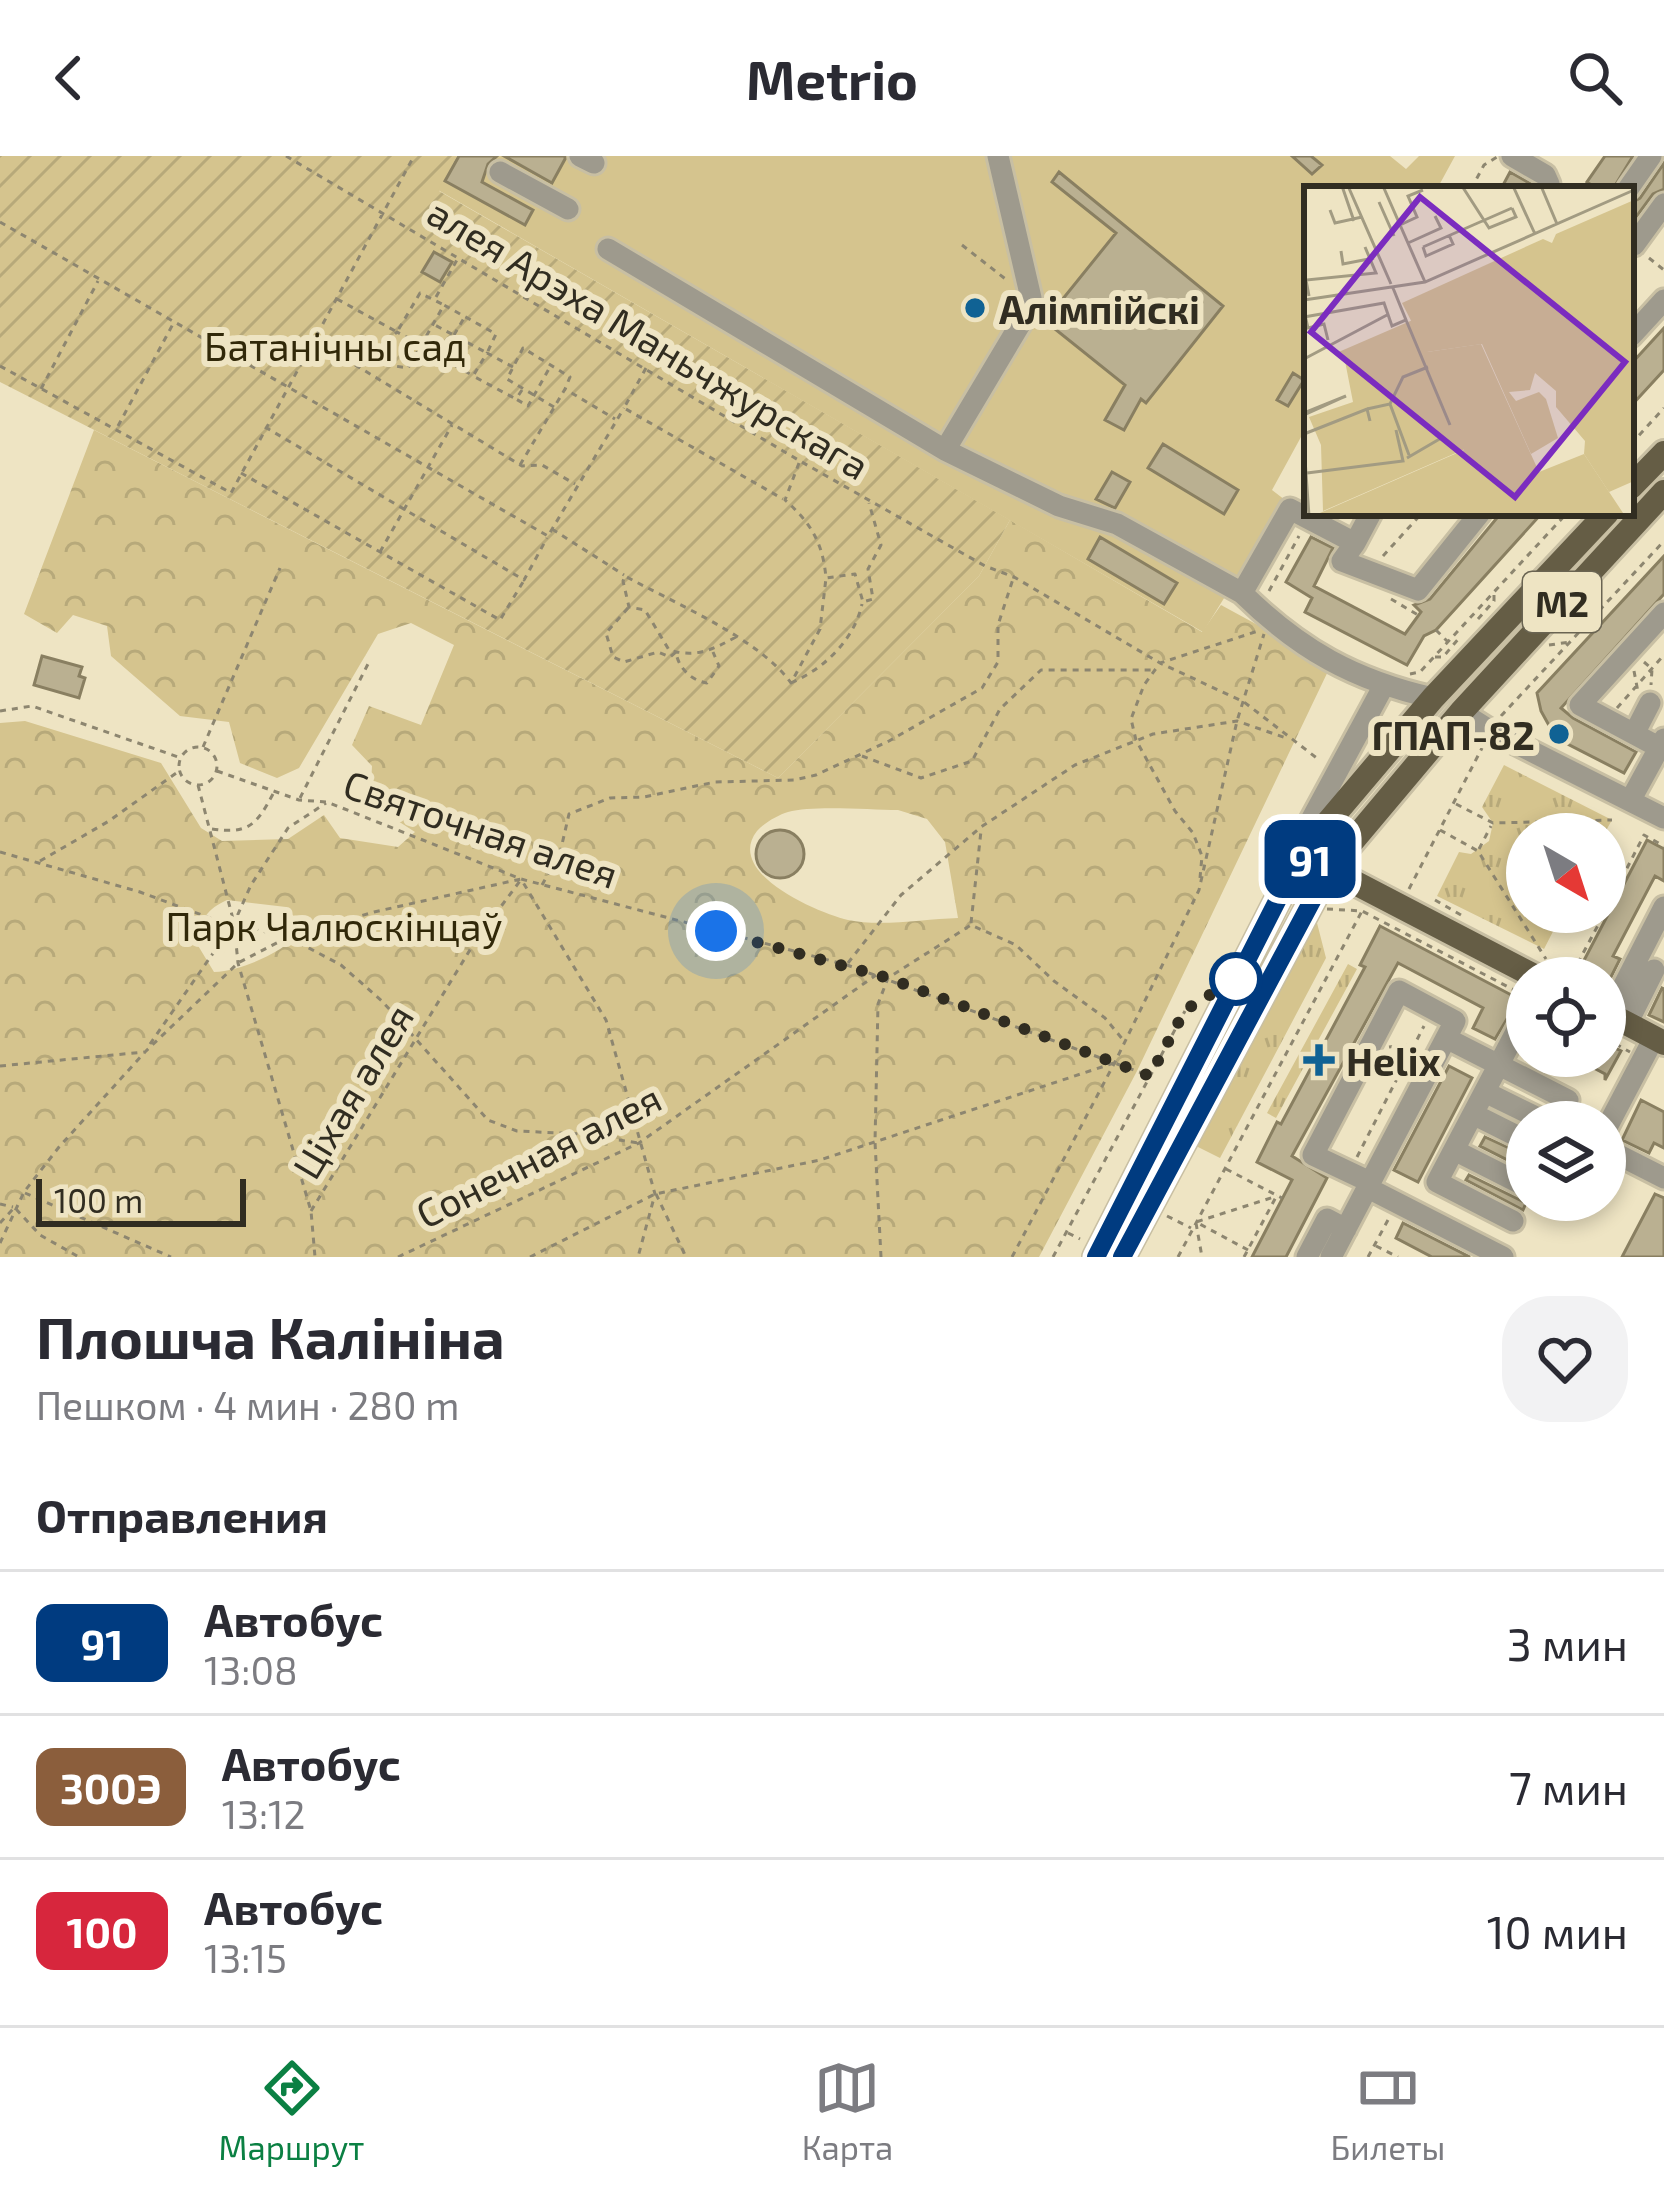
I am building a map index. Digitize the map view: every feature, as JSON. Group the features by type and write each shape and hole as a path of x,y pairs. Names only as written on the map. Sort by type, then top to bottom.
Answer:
{"main road":[{"path":"1634,484 1664,452"},
{"name":"М2","path":"1122,1257 1329,869 1461,712 1664,492"},
{"name":"М2","path":"1088,1248 1301,854 1433,698 1604,516"},
{"path":"1301,854 1513,957"},
{"path":"1626,1023 1659,1040"}],"street":[{"path":"945,450 1028,311 1030,298 998,156"},
{"path":"1512,156 1545,175 1550,186"},
{"path":"1630,186 1651,156"},
{"path":"500,172 568,209"},
{"path":"1634,245 1664,204"},
{"path":"608,250 945,450 1059,506 1117,524 1252,599 1284,634 1383,687 1433,698"},
{"path":"1634,333 1664,299"},
{"path":"1252,599 1290,509 1354,543"},
{"path":"1369,516 1342,561 1418,590 1478,516"},
{"path":"1630,801 1662,746 1641,710 1607,719 1580,705 1664,613"},
{"path":"1383,687 1414,720"},
{"path":"1301,854 1310,822 1383,687"},
{"path":"1461,712 1664,818"},
{"path":"1626,1001 1651,969 1664,907"},
{"path":"1331,1257 1363,1180 1455,1021 1400,991 1313,1155 1363,1180 1398,1203 1503,1257"},
{"path":"1446,1038 1567,1101"},
{"path":"1623,1101 1659,1040"},
{"path":"1506,1051 1437,1182 1506,1217"},
{"path":"1485,1091 1506,1102"},
{"path":"1473,1114 1506,1130"},
{"path":"1454,1150 1506,1176"},
{"path":"1626,1159 1664,1178"},
{"path":"1307,1257 1327,1219 1346,1229"}],"path":[{"name":"алея Арэха Маньчжурскага","path":"286,156 868,500 985,566 1014,577 1160,663 1244,702 1288,739"},
{"path":"0,366 231,493 414,156"},
{"path":"1473,186 1484,165 1498,156"},
{"path":"0,222 548,536"},
{"path":"962,245 1030,298"},
{"path":"435,300 459,257"},
{"path":"41,389 98,280"},
{"path":"444,305 408,368 388,365 376,356 397,332 420,292 465,316 496,334 473,376"},
{"path":"337,299 421,345"},
{"path":"454,335 465,316"},
{"path":"117,428 175,322"},
{"path":"433,324 512,367"},
{"path":"314,340 520,464 542,465 577,485"},
{"path":"416,353 448,371 465,341"},
{"path":"520,464 565,389 570,377 523,348 507,379 554,407"},
{"path":"452,364 527,406 551,365"},
{"path":"241,473 500,620 646,368"},
{"path":"517,399 523,388"},
{"path":"565,389 617,420"},
{"path":"624,408 785,500 807,520 824,553 826,578 820,629 791,683"},
{"path":"1634,441 1664,408"},
{"path":"380,552 453,423"},
{"path":"265,427 524,580"},
{"path":"785,500 800,461"},
{"path":"862,602 872,598 868,569 881,544 868,500"},
{"path":"1370,571 1419,516"},
{"path":"1420,671 1564,516"},
{"path":"1252,599 1306,522"},
{"path":"552,529 625,576 764,653 791,683"},
{"path":"1499,717 1664,541"},
{"path":"203,747 280,568"},
{"path":"826,578 868,569"},
{"path":"791,683 808,676 846,641 858,621 862,602 855,574"},
{"path":"625,576 629,607"},
{"path":"542,885 560,853 569,814 610,798 644,797 715,782 816,776 982,688 998,662 998,625 1014,577"},
{"path":"1478,619 1494,601 1494,591"},
{"path":"629,607 645,610 658,638 689,656 736,637"},
{"path":"629,607 606,633 614,656 625,662 676,652"},
{"path":"1578,611 1602,623"},
{"path":"1012,1257 1199,890 1238,721 1265,629 1160,663 1144,685 1131,719 1136,740 1202,856 1199,890"},
{"path":"1436,631 1447,641"},
{"path":"1433,657 1443,657 1460,637"},
{"path":"1544,646 1570,642"},
{"path":"676,652 686,671 707,683 719,666 712,650"},
{"path":"1630,650 1652,669"},
{"path":"1630,650 1641,710"},
{"path":"1641,710 1652,669 1664,655"},
{"path":"299,800 370,659"},
{"path":"1641,710 1652,669"},
{"path":"859,755 921,778 972,761 1000,710 1040,670 1155,670"},
{"path":"0,711 32,706 181,758"},
{"path":"1607,719 1641,710"},
{"path":"847,965 902,895 981,827 1075,766 1153,734 1238,721 1288,739 1318,759"},
{"path":"1408,890 1486,741"},
{"path":"203,747 214,754 217,771 209,782 187,782 179,771 181,758 190,748 203,747"},
{"path":"37,862 179,771"},
{"name":"Святочная алея","path":"217,771 274,793 327,802 521,879 878,974 1150,1076"},
{"path":"198,785 235,923 238,963 311,1211 315,1257"},
{"path":"212,829 236,832 253,825 274,793"},
{"path":"0,1066 145,1052 235,923 251,885 288,828 327,802"},
{"path":"1454,802 1492,824 1506,824"},
{"path":"1478,851 1492,824"},
{"path":"970,925 981,827"},
{"path":"1440,830 1478,851 1536,957"},
{"path":"1626,871 1644,836 1664,846"},
{"path":"0,852 140,892 218,921 288,937 341,965 416,1038 488,1120 517,1131 639,1143"},
{"path":"0,1243 24,1192 145,1052 238,963 288,937 521,879 605,1020 656,1194 686,1257"},
{"name":"Ціхая алея","path":"311,1211 476,940 521,879"},
{"path":"1325,908 1362,911 1506,985"},
{"path":"1178,1257 1362,911"},
{"path":"970,925 1016,945 1054,981 1105,1018 1124,1041"},
{"path":"880,1257 874,1142 878,1004 888,978 970,925"},
{"name":"Сонечная алея","path":"398,1257 639,1143 878,974"},
{"path":"1363,1180 1432,1009"},
{"path":"1053,1257 1185,1010"},
{"path":"1369,1049 1446,1038"},
{"path":"530,1257 656,1194 820,1160 1115,1062"},
{"path":"1225,1168 1280,1197"},
{"path":"24,1192 171,1257"},
{"path":"638,1257 656,1194"},
{"path":"1196,1222 1280,1197"},
{"path":"1244,1257 1280,1197"},
{"path":"1368,1257 1398,1203"},
{"path":"0,1204 14,1208 40,1235 79,1257"},
{"path":"0,1223 14,1208"},
{"path":"1168,1216 1192,1229"},
{"path":"1196,1222 1247,1250"},
{"path":"1196,1222 1202,1257"},
{"path":"1066,1232 1088,1248"},
{"path":"1375,1245 1398,1257"}],"green space":[{"name":"Батанічны сад","path":"0,156 457,156 439,191 1010,520 979,576 778,778 0,382"},
{"name":"Алімпійскі","path":"457,156 1390,156 1406,169 1419,156 1455,156 1439,186 1304,186 1304,431 1272,490 1285,500 1203,632 438,190"},
{"name":"Парк Чалюскінцаў","path":"94,430 778,778 979,576 1010,520 1202,632 1221,605 1331,665 1137,1071 1039,1257 0,1257 0,723 25,721 161,763 201,828 222,841 288,839 324,815 340,838 398,847 415,832 370,803 372,766 352,745 369,706 421,725 454,645 411,623 378,634 299,768 277,778 240,763 229,722 180,716 111,656 107,626 73,615 57,633 24,614","holes":["826,808 898,810 927,819 945,842 958,918 888,923 848,920 797,900 763,876 753,862 750,847 757,831 784,813","227,900 286,907 301,925 301,933 261,959 214,972 194,939 206,915"]},
{"path":"1504,765 1598,813 1506,813 1506,930 1437,896 1459,852 1471,854 1489,841 1493,823 1482,807"},
{"path":"1316,919 1326,958 1220,1158 1196,1146"},
{"path":"1512,933 1552,933 1544,949"},
{"path":"1348,964 1357,969 1276,1118 1267,1113"}],"building":[{"path":"459,156 497,156 488,164 482,182 533,210 525,225 445,181"},
{"path":"504,156 565,156 565,159 552,183"},
{"path":"1292,156 1311,156 1322,165 1312,174"},
{"path":"1605,156 1633,156 1615,186 1587,182"},
{"path":"1664,163 1664,189 1653,194 1634,220 1634,201"},
{"path":"1059,172 1223,306 1146,403 1141,399 1124,430 1105,420 1125,385 1045,321 1116,233 1052,182"},
{"path":"1510,172 1533,185 1533,186 1503,186"},
{"path":"434,252 452,262 440,282 422,272"},
{"path":"1664,328 1664,370 1634,403 1634,361"},
{"path":"1293,373 1304,380 1288,406 1277,400"},
{"path":"1163,444 1238,490 1224,514 1148,468"},
{"path":"1112,472 1130,482 1115,508 1096,499"},
{"path":"1499,516 1539,516 1436,630 1424,636 1407,665 1305,612 1312,598 1286,582 1311,537 1333,548 1314,586 1405,634 1421,612 1414,605 1430,599"},
{"path":"1100,537 1177,583 1164,604 1088,559"},
{"path":"1664,556 1664,594 1561,708 1636,752 1624,773 1556,738 1537,693"},
{"path":"42,656 82,667 79,676 85,678 79,698 34,685"},
{"path":"780,830 797,837 804,854 797,871 780,878 763,871 756,854 763,837"},
{"path":"1647,840 1664,849 1664,881 1655,876 1626,931 1626,880"},
{"path":"1380,926 1506,992 1506,1021 1495,1039 1473,1028 1483,1008 1398,963 1292,1156 1327,1178 1286,1257 1252,1257 1292,1180 1257,1162 1365,967 1360,965"},
{"path":"1598,933 1625,933 1615,957 1586,957"},
{"path":"1664,989 1664,1022 1649,1015"},
{"path":"1449,1066 1472,1078 1418,1182 1394,1170"},
{"path":"1641,1100 1664,1112 1664,1148 1654,1143 1649,1153 1626,1142"},
{"path":"1485,1137 1506,1146 1506,1159 1480,1146"},
{"path":"1469,1175 1506,1193 1506,1201 1466,1180"},
{"path":"1655,1194 1664,1198 1664,1257 1622,1257"},
{"path":"1403,1223 1470,1257 1432,1257 1396,1238"}],"bus line":[{"name":"91","path":"1096,1257 1301,854 1329,869 1122,1257"}],"place":[{"name":"Алімпійскі","path":"975,308"},
{"name":"ГПАП-82","path":"1559,734"},
{"name":"Helix","path":"1319,1060"}],"route":[{"path":"716,931 888,978 1150,1076 1185,1010 1236,979"}]}
